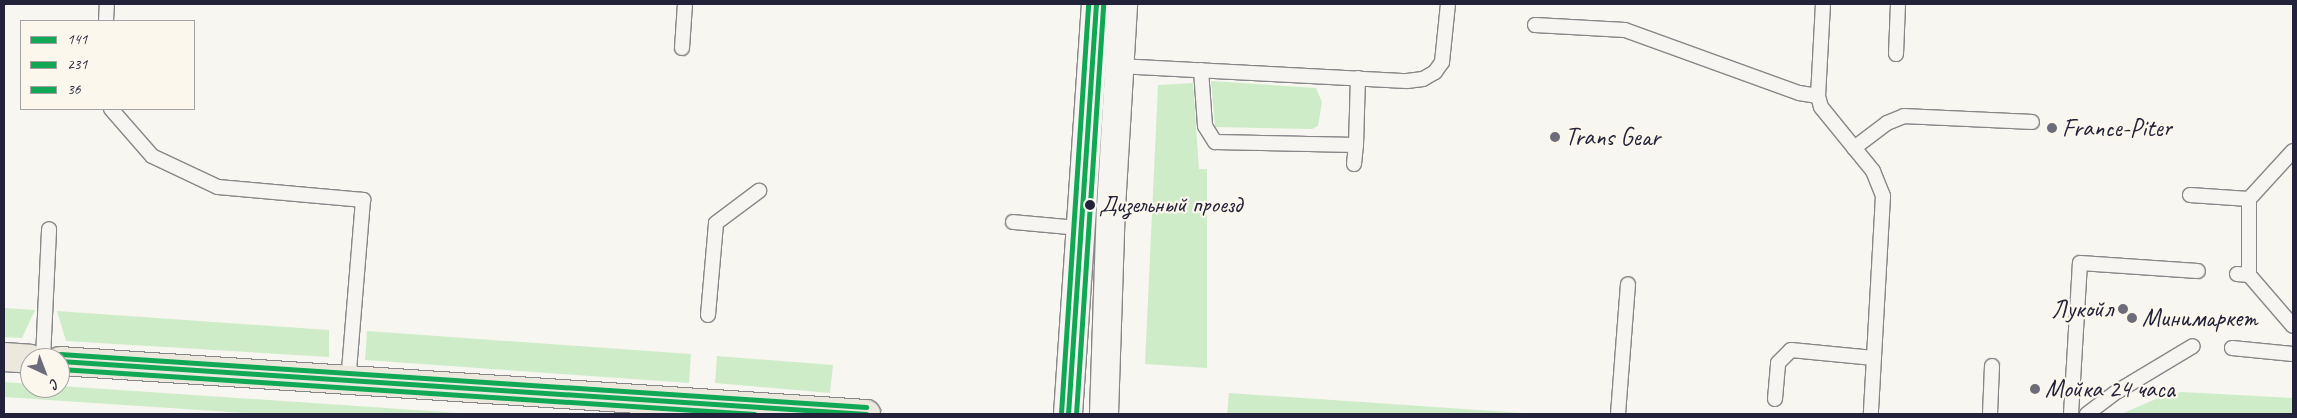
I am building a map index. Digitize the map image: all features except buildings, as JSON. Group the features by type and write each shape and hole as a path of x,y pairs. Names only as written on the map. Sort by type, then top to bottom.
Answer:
{"main road":[{"path":"4,357 20,358"},
{"path":"70,362 866,414"}],"street":[{"path":"1068,414 1079,228 1096,4"},
{"path":"1104,414 1118,66 1123,4"}],"lane":[{"path":"106,20 107,4"},
{"path":"682,48 685,4"},
{"path":"1118,66 1407,81 1423,79 1435,72 1442,62 1445,49 1448,4"},
{"path":"1823,4 1818,96 1827,116 1873,171 1883,196 1871,414"},
{"path":"1896,54 1898,4"},
{"path":"1535,25 1625,30 1799,93 1818,96"},
{"path":"1201,70 1205,126 1215,142 1356,145"},
{"path":"1354,164 1358,78"},
{"path":"111,110 152,156 218,186 363,200 348,381"},
{"path":"1854,148 1887,123 1904,116 2032,122"},
{"path":"2293,151 2249,199 2243,274 2293,326"},
{"path":"708,315 716,223 759,191"},
{"path":"2190,195 2249,199"},
{"path":"1013,222 1079,228"},
{"path":"43,348 49,229"},
{"path":"2071,414 2080,263 2198,271"},
{"path":"1618,414 1628,284"},
{"path":"2087,414 2118,391 2193,346"},
{"path":"2232,348 2293,354"},
{"path":"1775,399 1778,363 1791,350 1874,358"},
{"path":"1990,414 1992,366"}],"green space":[{"path":"1211,81 1316,88 1322,102 1318,126 1312,129 1215,127"},
{"path":"1193,83 1199,169 1207,169 1207,368 1145,364 1158,85"},
{"path":"4,308 35,310 22,338 4,337"},
{"path":"57,311 329,330 329,357 66,341"},
{"path":"367,331 691,354 689,383 365,360"},
{"path":"717,356 833,365 830,393 715,383"},
{"path":"4,382 20,383 20,398 70,398 70,387 474,414 258,414 4,397"},
{"path":"2182,392 2292,398 2293,414 2121,414 2163,396"},
{"path":"1229,393 1536,414 1227,414"}],"transit line":[{"name":"36","path":"1061,413 1088,4"},
{"name":"141","path":"1068,414 1096,4"},
{"name":"231","path":"1076,414 1103,5"},
{"name":"36","path":"70,355 866,407"},
{"name":"141","path":"70,362 866,414"},
{"name":"231","path":"70,370 755,414"}],"place":[{"name":"France-Piter","path":"2052,128"},
{"name":"Trans Gear","path":"1555,137"},
{"name":"Дизельный проезд","path":"1090,205"},
{"name":"Лукойл","path":"2123,309"},
{"name":"Минимаркет","path":"2132,318"},
{"name":"Мойка 24 часа","path":"2035,389"}]}
